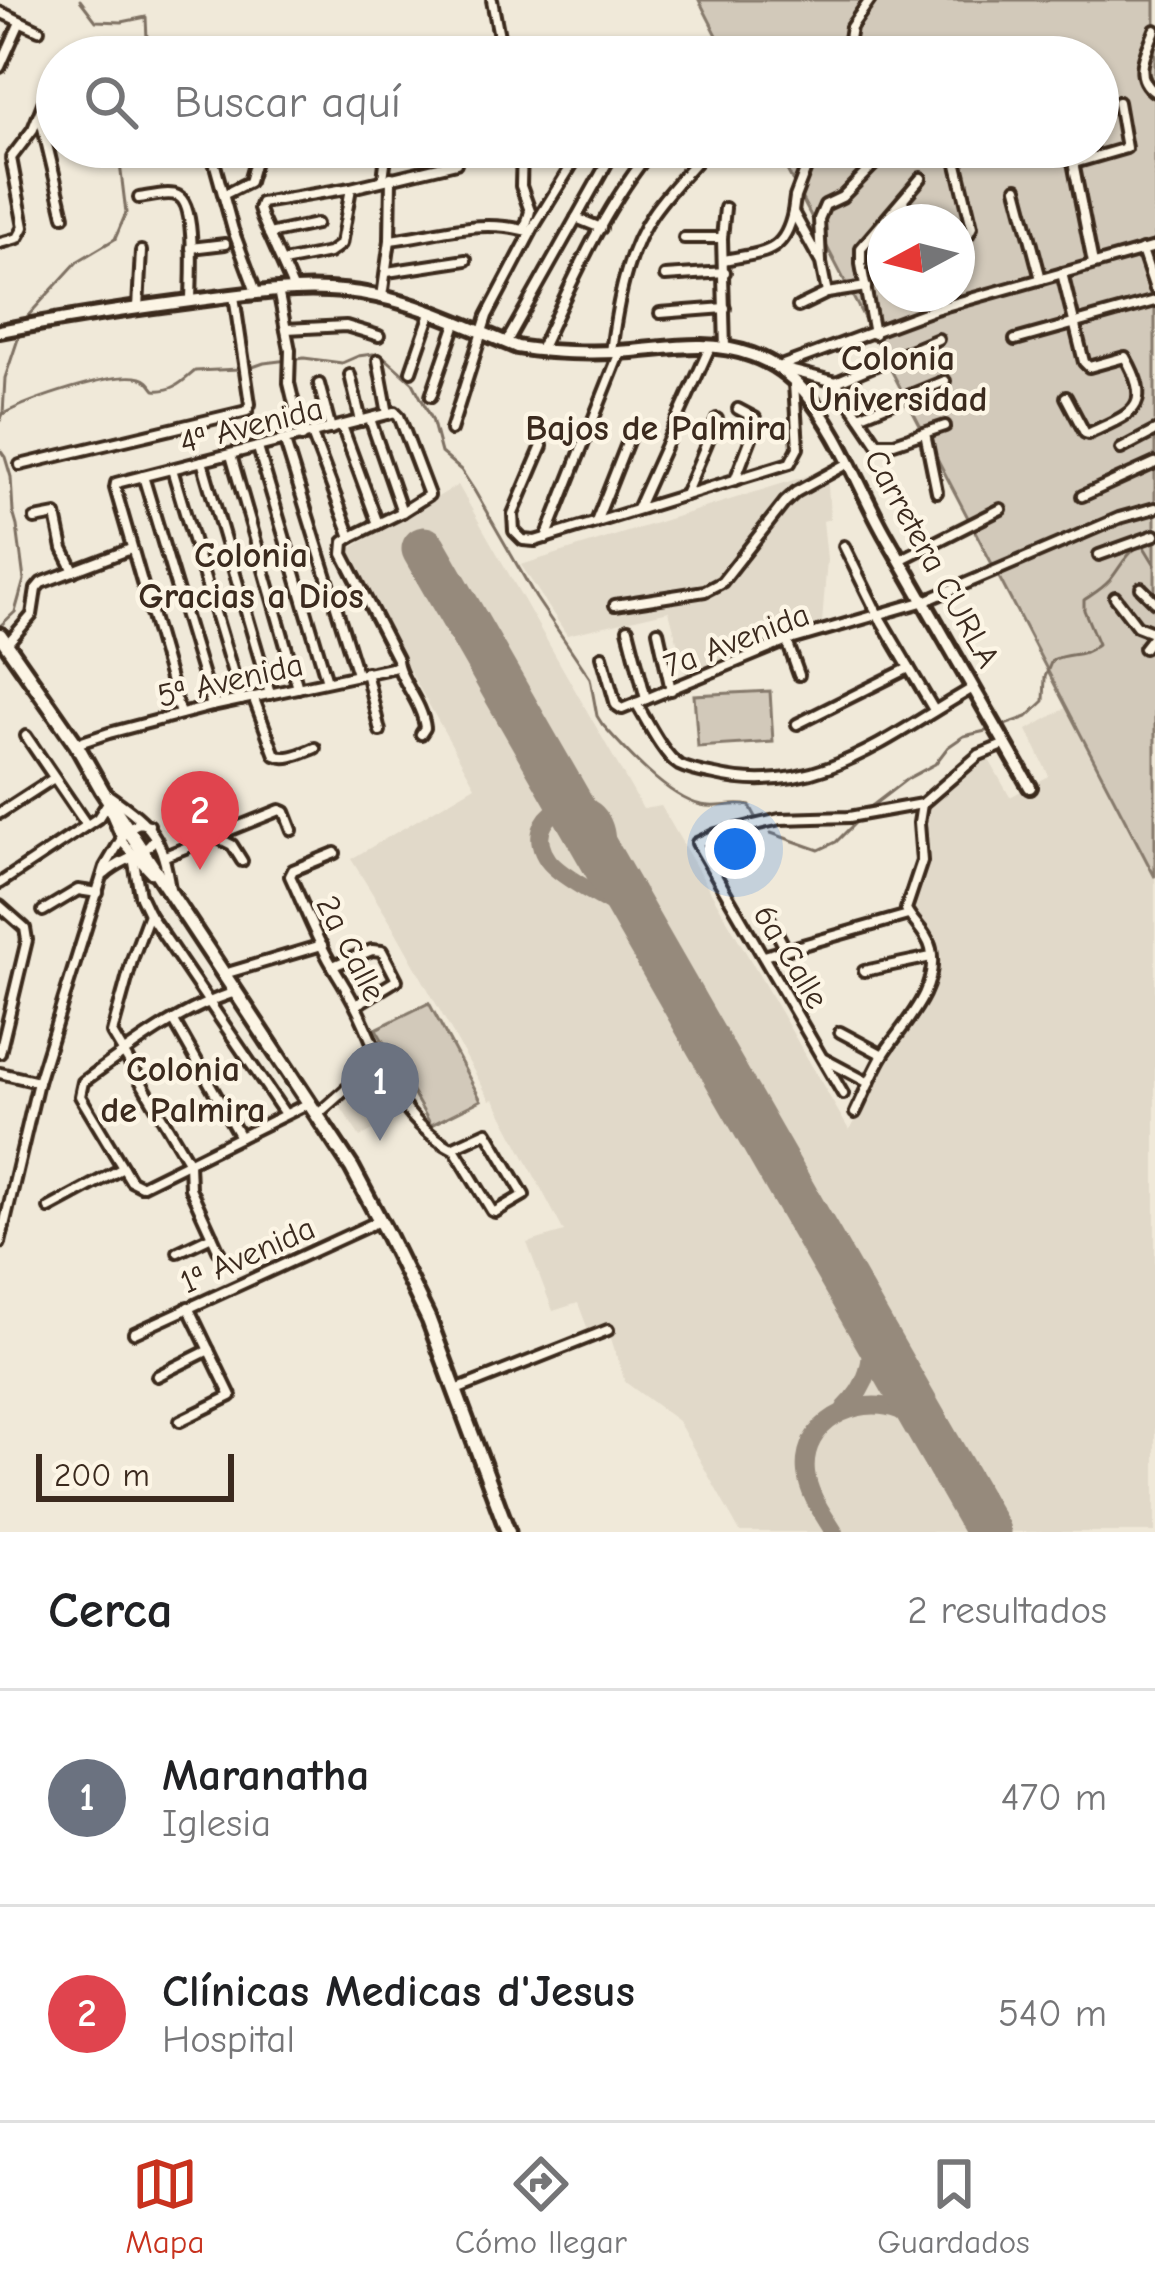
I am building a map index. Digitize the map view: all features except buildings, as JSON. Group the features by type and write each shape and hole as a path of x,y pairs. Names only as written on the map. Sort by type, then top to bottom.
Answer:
{"main road":[{"name":"Carretera CURLA","path":"0,332 256,292 326,289 382,297 539,351 615,352 676,345 751,355 794,382 827,423 1030,787"},
{"path":"3,639 76,744 124,833 170,891 352,1168 429,1320 508,1532"}],"street":[{"path":"492,0 499,36"},
{"path":"849,36 870,0"},
{"path":"0,12 39,30"},
{"path":"0,67 20,22"},
{"path":"1155,30 1141,75 1155,92"},
{"path":"1119,107 1126,145 1119,150"},
{"path":"6,242 18,238 24,227 11,158 36,122"},
{"path":"53,168 64,216"},
{"path":"215,168 256,292"},
{"path":"225,194 249,182 253,168"},
{"path":"382,297 390,240 386,168"},
{"path":"293,288 262,218 261,203 433,168"},
{"path":"521,168 521,186 530,211 528,231"},
{"path":"451,430 481,332 528,231 569,168"},
{"path":"506,343 604,168"},
{"path":"539,351 637,168"},
{"path":"546,538 615,352 617,307 641,236 692,168"},
{"path":"724,260 775,248 786,236 807,168"},
{"path":"827,293 819,219 826,205 842,197 870,168"},
{"path":"958,168 966,204"},
{"path":"1075,168 1093,264"},
{"path":"874,334 861,248 921,178"},
{"path":"283,262 329,253 341,244 351,188"},
{"path":"1016,188 1041,279"},
{"path":"139,198 172,194 182,198 188,211 190,302"},
{"path":"902,198 904,204"},
{"path":"725,208 725,349"},
{"path":"793,212 821,263"},
{"path":"576,218 601,228"},
{"path":"269,234 316,224"},
{"path":"390,240 432,236 460,226 528,231"},
{"path":"684,238 722,238"},
{"path":"1142,250 1155,238"},
{"path":"190,248 225,244"},
{"path":"975,298 1155,248"},
{"path":"1142,250 1155,289"},
{"path":"138,308 141,251"},
{"path":"387,272 466,260"},
{"path":"665,276 724,272"},
{"path":"1062,273 1084,362 1090,367 1125,357 1141,394 1129,414 1086,434 1066,397"},
{"path":"797,307 827,293 866,286"},
{"path":"278,290 290,360 289,382 351,537"},
{"path":"20,465 247,412 246,368 234,296"},
{"path":"1015,340 1155,302"},
{"path":"660,313 725,308"},
{"path":"778,368 928,312"},
{"path":"411,371 431,314"},
{"path":"431,396 456,323"},
{"path":"286,329 346,326 379,336"},
{"path":"778,368 836,382 938,339"},
{"path":"636,510 710,346"},
{"path":"378,360 391,413 399,416 429,494 351,537 344,542 343,554 397,658 396,667 418,699 425,718 421,734"},
{"path":"350,375 402,512"},
{"path":"859,416 945,381"},
{"path":"542,446 512,523 523,540 535,542 782,467 796,457 794,382"},
{"path":"836,382 877,443 886,445 945,426"},
{"path":"319,384 331,429"},
{"path":"734,482 756,425 755,418 738,410"},
{"name":"4ª Avenida","path":"131,549 115,488 119,482 391,413"},
{"path":"684,496 717,419"},
{"path":"342,426 378,524"},
{"path":"1121,449 1155,430"},
{"path":"926,433 937,492"},
{"path":"596,522 630,436"},
{"path":"285,442 380,731"},
{"path":"258,448 327,681"},
{"path":"231,455 298,688"},
{"path":"202,461 270,694"},
{"path":"615,605 705,591 722,582 785,502 849,463"},
{"path":"1082,496 1155,463"},
{"path":"172,469 241,700"},
{"path":"143,476 212,706"},
{"name":"7a Avenida","path":"602,656 616,705 622,709 787,641 925,602 1119,518 1155,508"},
{"path":"900,560 1001,509"},
{"path":"35,519 56,515 63,549 74,571"},
{"path":"1099,555 1155,535"},
{"path":"844,546 934,710"},
{"path":"3,639 32,615 38,586 131,549 180,714"},
{"path":"1141,587 1155,602"},
{"path":"1114,597 1137,626 1155,634 1144,648"},
{"path":"628,629 646,699"},
{"path":"658,631 670,690"},
{"path":"787,641 799,675"},
{"name":"5ª Avenida","path":"76,744 212,706 396,667"},
{"path":"797,724 910,668"},
{"path":"636,703 679,764 739,781 802,778 837,766 974,688"},
{"path":"254,699 275,754 290,757 315,748"},
{"path":"26,736 86,825"},
{"path":"855,1113 883,1055 924,995 931,957 928,941 908,915 907,902 922,861 922,804 979,754 1006,744"},
{"path":"0,813 54,778"},
{"path":"98,818 105,797"},
{"path":"105,797 124,833"},
{"path":"105,797 148,825 165,856 170,891"},
{"name":"6a Calle","path":"843,1094 697,844 716,834 780,819 849,817 922,804"},
{"path":"165,856 284,810 292,830"},
{"path":"0,883 98,818 113,819"},
{"path":"0,1243 38,1082 105,867 124,833 139,823 148,825"},
{"path":"215,836 232,845 242,861"},
{"path":"103,876 156,837"},
{"name":"2a Calle","path":"335,853 293,870 290,876 404,1108 419,1126 452,1148 495,1213 522,1197 524,1193 489,1133 452,1148"},
{"path":"138,854 140,895 149,914 285,1114"},
{"path":"43,911 78,890 98,893"},
{"path":"0,906 25,928 27,940 0,1053"},
{"path":"766,912 786,950"},
{"path":"149,914 112,1033 189,1163 190,1188 222,1258"},
{"path":"764,956 908,915"},
{"path":"224,974 322,945"},
{"path":"333,966 379,950 397,977 356,1006"},
{"path":"864,971 931,957"},
{"path":"236,992 207,1000 82,1082 80,1096 136,1185 285,1114 314,1108 379,1061"},
{"path":"174,1021 240,1137"},
{"path":"840,1032 883,1055"},
{"path":"824,1059 869,1083"},
{"path":"0,1073 38,1082"},
{"path":"49,1208 123,1168"},
{"name":"1ª Avenida","path":"134,1333 380,1220"},
{"path":"178,1252 212,1236"},
{"path":"180,1421 231,1396 188,1307"},
{"path":"455,1391 608,1330"},
{"path":"157,1376 209,1350"}],"shaded area":[{"path":"699,0 1155,0 1155,877 786,168 1119,168 1119,36 717,36"},
{"path":"823,471 830,519 823,521 827,559 822,623 769,641 687,679 669,611 567,635 521,565"},
{"path":"458,485 643,809 661,806 849,1130 932,986 937,940 911,909 925,862 928,808 987,756 1010,797 1049,776 1027,730 1126,674 1155,711 1155,1532 740,1532 678,1421 625,1382 608,1329 590,1335 578,1303 553,1311 527,1243 564,1232 494,1099 490,1100 351,859 475,786 343,553"},
{"path":"770,691 773,742 698,747 694,695"},
{"path":"429,1003 481,1100 431,1125 376,1029"},
{"path":"377,1069 401,1115 360,1137 338,1103"}],"waterway":[{"path":"80,0 96,21 146,17 147,36"},
{"path":"25,319 78,261 115,239 126,213 121,168"},
{"path":"3,414 5,378 19,336"},
{"path":"250,368 304,358 342,363 358,356 383,356 413,383 432,419 441,453 461,470 536,598 590,678 602,724 674,793 701,805 750,806 756,817"},
{"path":"0,421 15,408 92,382 141,378 161,390 195,371 240,369"},
{"path":"0,450 11,477 24,580 15,612 0,626"},
{"path":"999,727 1027,717 1044,701 1045,677 1052,660 1086,652 1098,644 1084,600 1107,583 1137,547 1144,547 1155,565"},
{"path":"868,809 935,764 964,736 990,730"},
{"path":"771,833 819,850 836,842 859,819"}],"taxiway":[{"path":"605,866 605,832 596,813 571,805 548,818 541,830 548,860 638,923"},
{"path":"845,1408 868,1372 871,1329"},
{"path":"834,1532 813,1496 806,1472 812,1439 822,1427 849,1410 882,1406 903,1412 930,1431"}],"runway":[{"path":"424,549 988,1532"}],"place":[{"name":"Clínicas Medicas d'Jesus","path":"200,870"},
{"name":"Maranatha","path":"380,1141"}],"district":[{"name":"Colonia Universidad","path":"898,378"},
{"name":"Bajos de Palmira","path":"656,427"},
{"name":"Colonia Gracias a Dios","path":"251,574"},
{"name":"Colonia de Palmira","path":"183,1088"}]}
